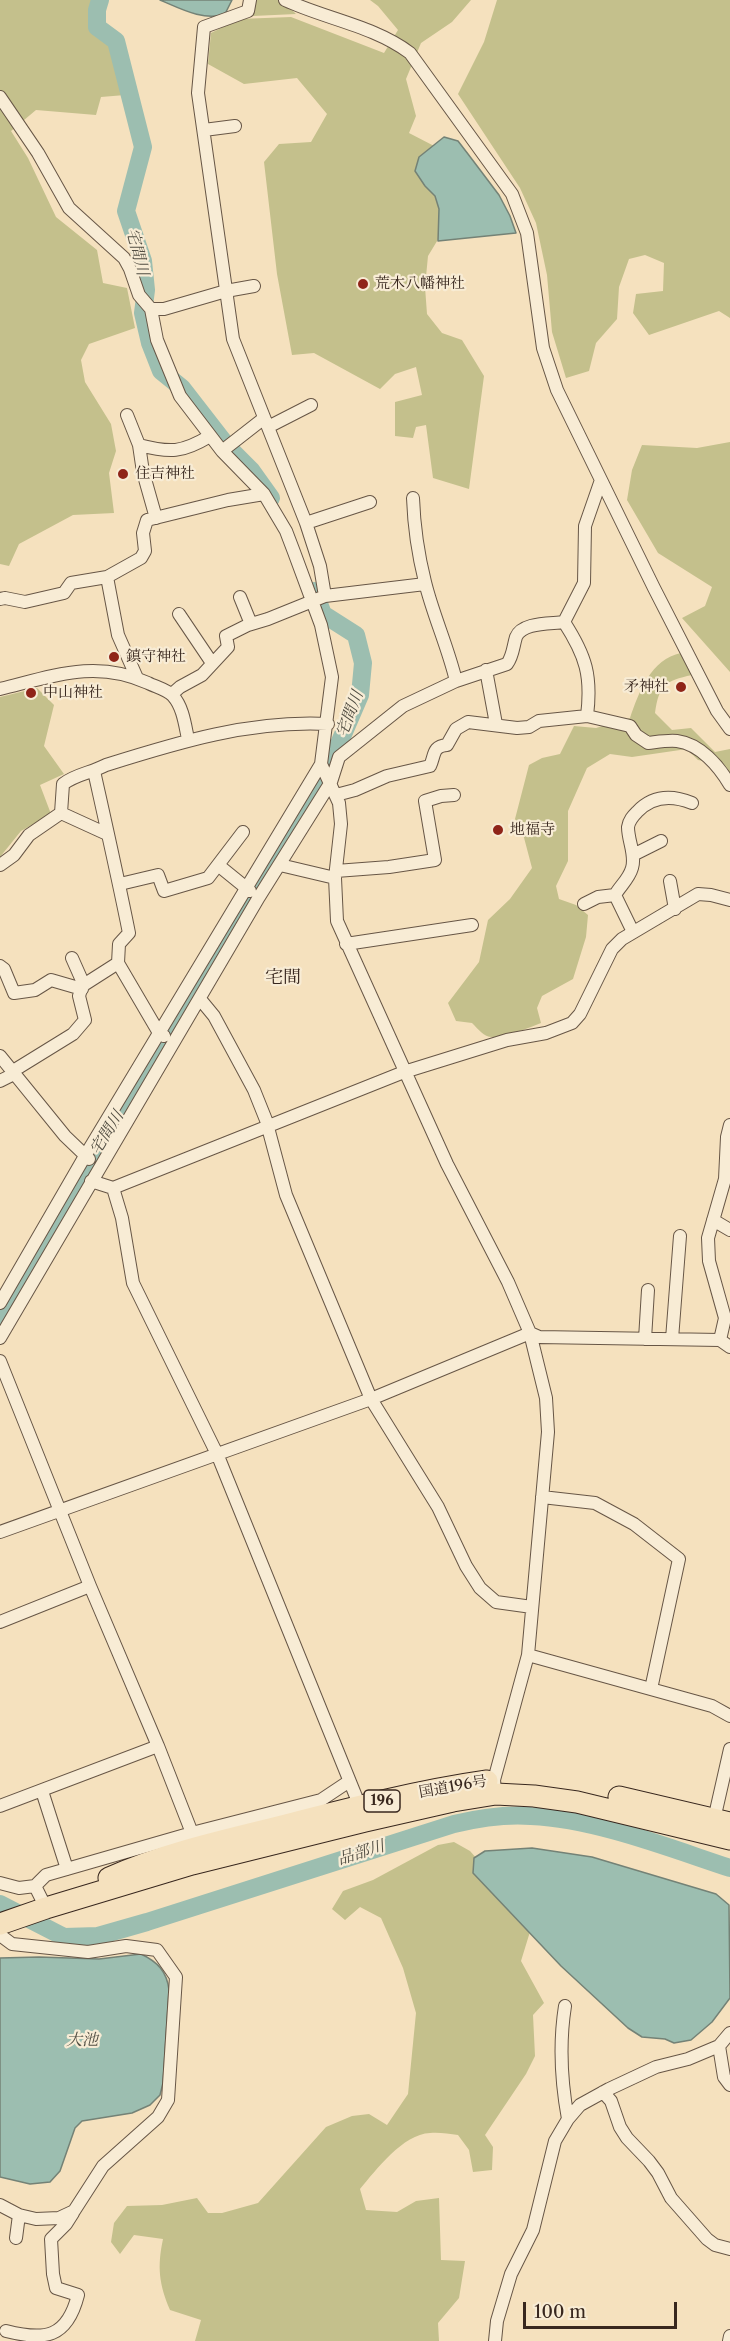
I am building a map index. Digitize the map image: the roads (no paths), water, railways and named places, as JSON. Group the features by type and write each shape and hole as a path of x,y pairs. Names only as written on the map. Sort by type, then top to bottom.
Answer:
{"highway":[{"name":"国道196号","path":"3,1930 42,1909 138,1865 192,1849 362,1814 445,1787 495,1787 540,1782 581,1788 721,1829"}],"street":[{"path":"0,1303 166,1037 251,892 321,764 328,724 332,676 318,599 320,566 306,522 233,339 198,93 204,27 248,11 250,0"},
{"path":"285,0 393,40 410,53 512,194 527,233 543,348 557,390 712,701 730,729"},
{"path":"0,98 38,153 69,208 124,258 138,295 151,309 157,340 180,396 210,436 264,494 286,531 318,599"},
{"path":"204,130 234,126"},
{"path":"151,309 164,309 226,291 254,286"},
{"path":"223,451 234,440 266,423 311,405"},
{"path":"127,415 139,445 143,472 156,518"},
{"path":"139,445 159,450 179,451 195,446 210,436"},
{"path":"564,622 584,583 585,526 601,480"},
{"path":"0,599 25,602 64,593 71,583 107,577 141,558 145,550 143,533 147,520 228,500 264,494"},
{"path":"413,498 414,522 425,584 449,650 456,681"},
{"path":"306,522 370,502"},
{"path":"107,577 118,635 137,678"},
{"path":"172,694 201,675 228,647 226,636 251,624 318,599 425,584"},
{"path":"240,597 251,624"},
{"path":"179,614 212,663"},
{"path":"0,1338 4,1321 91,1181 91,1160 166,1037 200,999 251,892 279,866 331,782 339,757 403,706 456,681 507,664 511,658 517,634 524,628 564,622"},
{"path":"564,622 578,645 588,673 590,692 586,716"},
{"path":"2,687 77,670 106,671 137,678 172,694 179,706 188,739"},
{"path":"486,670 496,724"},
{"path":"336,795 355,790 387,776 430,766 434,750 440,746 447,746 456,729 468,722 523,727 539,721 586,716 630,726 636,735 648,743 675,740 695,747 714,764 730,785"},
{"path":"61,813 63,784 73,776 94,771 106,765 188,739 293,722 328,724"},
{"path":"321,764 336,795 341,824 336,875 338,921 346,944 447,1164 508,1282 530,1333 546,1398 548,1432 528,1655 495,1787"},
{"path":"94,771 107,834 113,849 129,933 119,944 118,963 166,1037"},
{"path":"279,866 336,875 435,860 425,801 454,795"},
{"path":"615,896 633,867 629,820 654,799 668,797 692,803"},
{"path":"61,813 107,834"},
{"path":"0,866 14,855 29,835 61,813"},
{"path":"120,884 158,875 164,891 207,878 243,832"},
{"path":"633,855 662,841"},
{"path":"218,866 251,892"},
{"path":"669,881 675,909"},
{"path":"91,1181 113,1188 404,1072 507,1040 546,1033 572,1023 580,1014 612,949 633,932 698,894 730,900"},
{"path":"584,904 598,897 615,896"},
{"path":"615,896 633,932"},
{"path":"346,944 472,925"},
{"path":"72,958 83,987"},
{"path":"0,1081 73,1034 85,1020 79,996 83,987 118,963"},
{"path":"0,966 14,993 35,990 51,980 83,987"},
{"path":"200,999 214,1016 254,1090 286,1196 371,1399 438,1508 466,1566 480,1588 496,1602 532,1607"},
{"path":"0,1056 65,1136 91,1160"},
{"path":"0,1532 218,1456 371,1399 530,1333 539,1337 725,1343 724,1318 710,1261 708,1238 728,1176 727,1137 730,1125"},
{"path":"113,1188 122,1218 133,1283 218,1456 362,1814"},
{"path":"713,1220 730,1230"},
{"path":"672,1340 680,1236"},
{"path":"645,1339 648,1290"},
{"path":"0,1361 192,1833"},
{"path":"542,1497 596,1503 634,1524 679,1559 651,1689"},
{"path":"0,1622 90,1586"},
{"path":"528,1655 712,1706 730,1716"},
{"path":"0,1806 158,1746"},
{"path":"721,1829 730,1749"},
{"path":"0,1883 19,1888 35,1886 46,1875 192,1833 321,1800 348,1782"},
{"path":"42,1791 67,1869"},
{"path":"35,1886 42,1909"},
{"path":"0,2205 19,2215 36,2218 59,2218 74,2211 103,2166 158,2116 168,2100 176,1977 157,1950 126,1946 88,1952 12,1944 3,1930"},
{"path":"565,2006 560,2050 563,2093 568,2119"},
{"path":"495,2341 497,2321 511,2274 532,2230 555,2141 568,2119 580,2104 656,2067 688,2059 719,2046 730,2033"},
{"path":"719,2046 724,2077 730,2085"},
{"path":"603,2092 611,2101 620,2127 627,2138 658,2173 671,2198 707,2239 715,2245 730,2249"},
{"path":"6,2331 29,2337 49,2335 59,2330 74,2310 78,2295 57,2288 53,2274 51,2239 66,2224 79,2203"},
{"path":"16,2238 19,2215"},
{"path":"729,2341 730,2336"}],"water":[{"path":"160,0 232,0 225,14 209,16 192,13"},
{"path":"444,137 458,141 499,195 516,233 438,241 439,209 435,196 415,171 419,157"},
{"path":"532,1848 592,1857 716,1894 729,1905 730,1998 712,2022 691,2040 674,2043 665,2039 642,2037 628,2028 561,1966 473,1873 474,1858 485,1851"},
{"name":"大池","path":"141,1954 161,1968 169,1990 163,2083 160,2095 150,2105 132,2113 82,2121 75,2128 60,2171 50,2182 30,2184 0,2177 0,1958 99,1959"}],"waterway":[{"name":"宅間川","path":"100,0 97,10 97,27 116,41 143,147 126,211 143,261 146,290 143,313 150,343 161,371 182,388 227,446 251,470 271,498"},
{"name":"宅間川","path":"0,1320 86,1167 206,975 332,760 360,695 363,663 356,635 323,614 314,591"},
{"name":"品部川","path":"0,1904 64,1937 98,1936 454,1824 482,1818 512,1816 556,1818 606,1828 730,1868"}],"place":[{"name":"荒木八幡神社","path":"363,284"},
{"name":"住吉神社","path":"123,474"},
{"name":"鎮守神社","path":"114,657"},
{"name":"矛神社","path":"681,687"},
{"name":"中山神社","path":"31,693"},
{"name":"地福寺","path":"498,830"}],"district":[{"name":"宅間","path":"283,978"}]}
